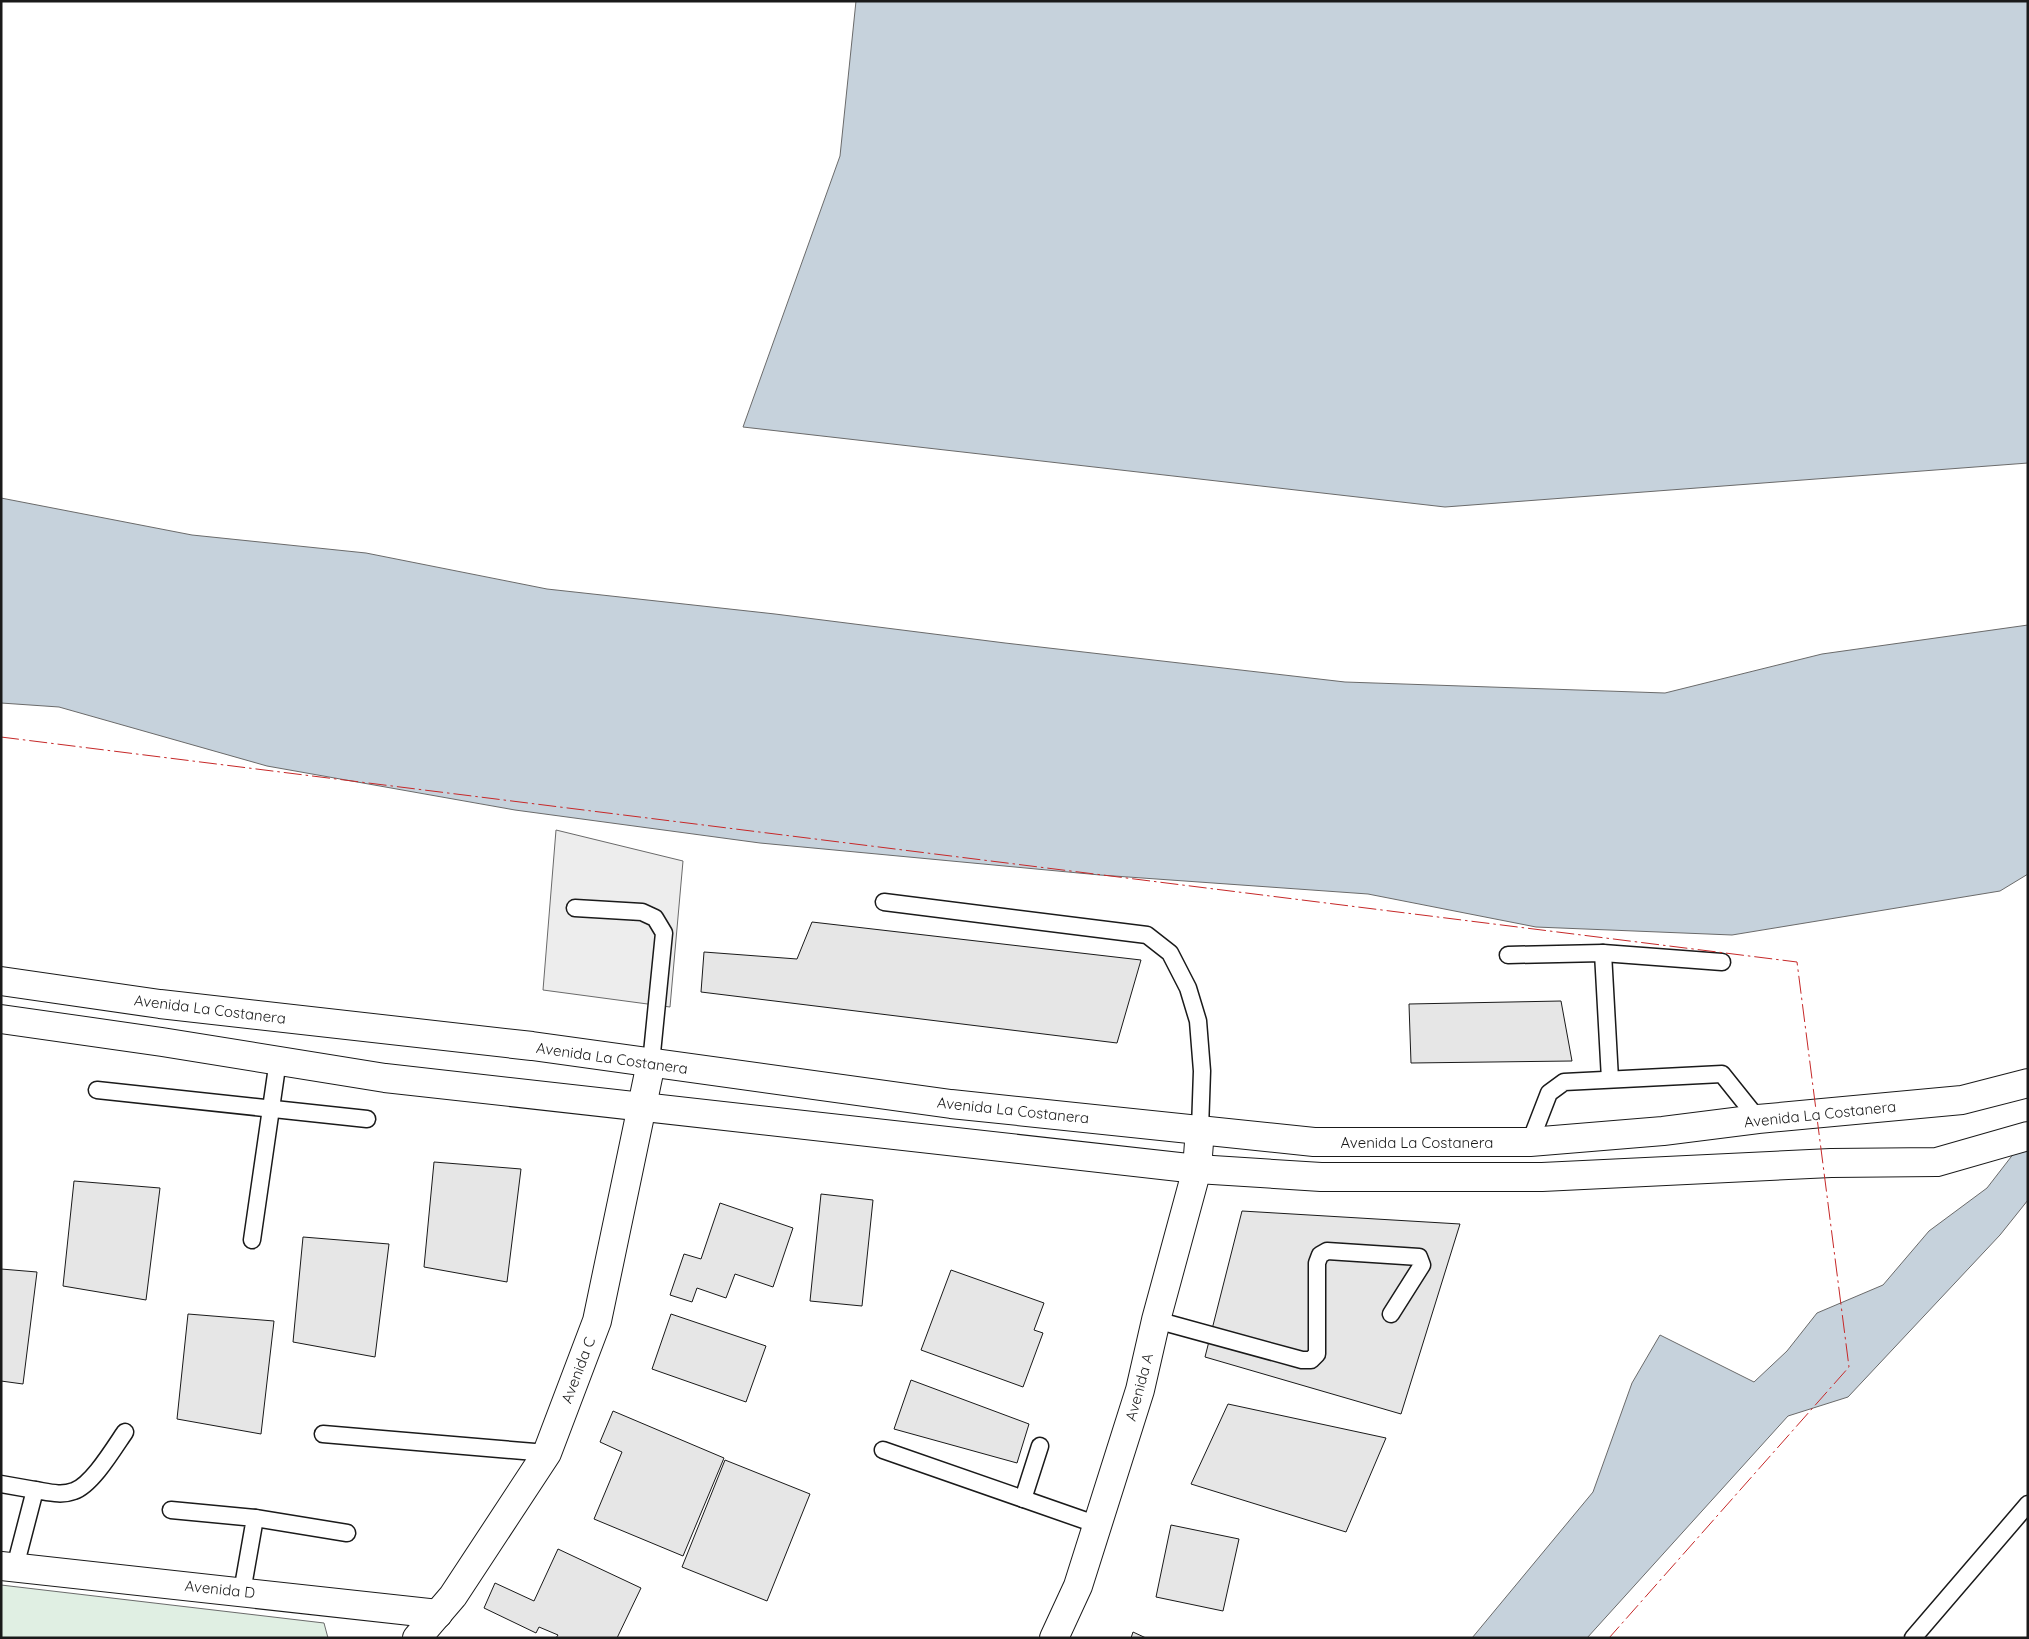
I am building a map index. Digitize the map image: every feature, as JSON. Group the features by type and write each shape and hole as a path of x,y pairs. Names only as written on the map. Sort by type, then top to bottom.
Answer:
{"street":[{"name":"Avenida La Costanera","path":"1,981 160,1004 532,1046 950,1104 1314,1142 1530,1142 1663,1131 1962,1100 2028,1083"},
{"path":"1,1020 278,1060 385,1078 1198,1169 1321,1177 1542,1176 1831,1163 1937,1162 2028,1136"},
{"name":"Avenida C","path":"417,1638 453,1596 547,1452 597,1321 643,1107 650,1063"},
{"name":"Avenida A","path":"1054,1638 1078,1586 1140,1390 1156,1320 1198,1169 1200,1130"},
{"name":"Avenida D","path":"8,1566 438,1614"}],"lane":[{"path":"884,902 1148,935 1170,953 1188,988 1198,1021 1202,1071 1200,1130"},
{"path":"575,908 642,912 655,918 664,933 650,1063"},
{"path":"1603,953 1610,1079"},
{"path":"1508,955 1603,953 1722,962"},
{"path":"252,1240 278,1060"},
{"path":"1530,1142 1549,1093 1564,1082 1722,1074 1758,1120"},
{"path":"97,1090 367,1119"},
{"path":"1156,1320 1292,1357 1310,1360 1317,1354 1316,1263 1320,1255 1327,1251 1419,1257 1422,1265 1391,1314"},
{"path":"1,1484 58,1494 75,1491 88,1482 125,1432"},
{"path":"324,1434 547,1452"},
{"path":"1023,1499 1040,1446"},
{"path":"883,1450 1098,1525"},
{"path":"8,1566 35,1490"},
{"path":"1912,1638 2028,1504"},
{"path":"171,1510 255,1518 347,1533"},
{"path":"242,1592 255,1518"}],"green space":[{"path":"1,1585 324,1623 328,1638 1,1638"}],"shaded area":[{"path":"856,1 2028,1 2028,463 1445,507 743,427 840,156"},
{"path":"1,498 192,535 366,553 547,589 775,614 1005,643 1345,682 1665,693 1822,654 2028,625 2028,874 2000,891 1732,935 1536,927 1368,894 1100,875 760,843 515,810 267,766 59,707 1,703"},
{"path":"556,830 683,861 670,1007 543,990"},
{"path":"2028,1135 2028,1200 2000,1235 1848,1397 1788,1416 1587,1638 1472,1638 1593,1492 1632,1383 1660,1335 1754,1382 1787,1351 1817,1313 1883,1285 1929,1231 1987,1188"}],"building":[{"path":"812,922 1141,960 1117,1043 701,992 704,952 797,959"},
{"path":"1561,1001 1572,1061 1411,1063 1409,1004"},
{"path":"434,1162 521,1169 507,1282 424,1267"},
{"path":"74,1181 160,1188 146,1300 63,1286"},
{"path":"821,1194 873,1200 862,1306 810,1301"},
{"path":"720,1203 793,1228 773,1287 735,1274 726,1298 697,1288 692,1302 670,1295 684,1254 701,1259"},
{"path":"1242,1211 1460,1224 1401,1414 1205,1357"},
{"path":"303,1237 389,1244 375,1357 293,1342"},
{"path":"1,1269 37,1272 23,1384 1,1381"},
{"path":"951,1270 1044,1303 1034,1330 1043,1333 1023,1387 921,1350"},
{"path":"188,1314 274,1321 261,1434 177,1419"},
{"path":"671,1314 766,1346 746,1402 652,1369"},
{"path":"911,1380 1029,1424 1017,1463 894,1429"},
{"path":"1228,1404 1386,1438 1346,1532 1191,1484"},
{"path":"613,1411 724,1458 683,1556 594,1519 622,1452 600,1442"},
{"path":"725,1460 810,1494 767,1601 682,1567"},
{"path":"1171,1525 1239,1539 1223,1611 1156,1597"},
{"path":"558,1549 641,1588 617,1638 556,1638 558,1635 539,1627 536,1633 484,1608 495,1583 534,1601"},
{"path":"1133,1632 1146,1638 1131,1638"}],"power":[{"path":"1,737 1797,962 1849,1367 1609,1638"}]}
